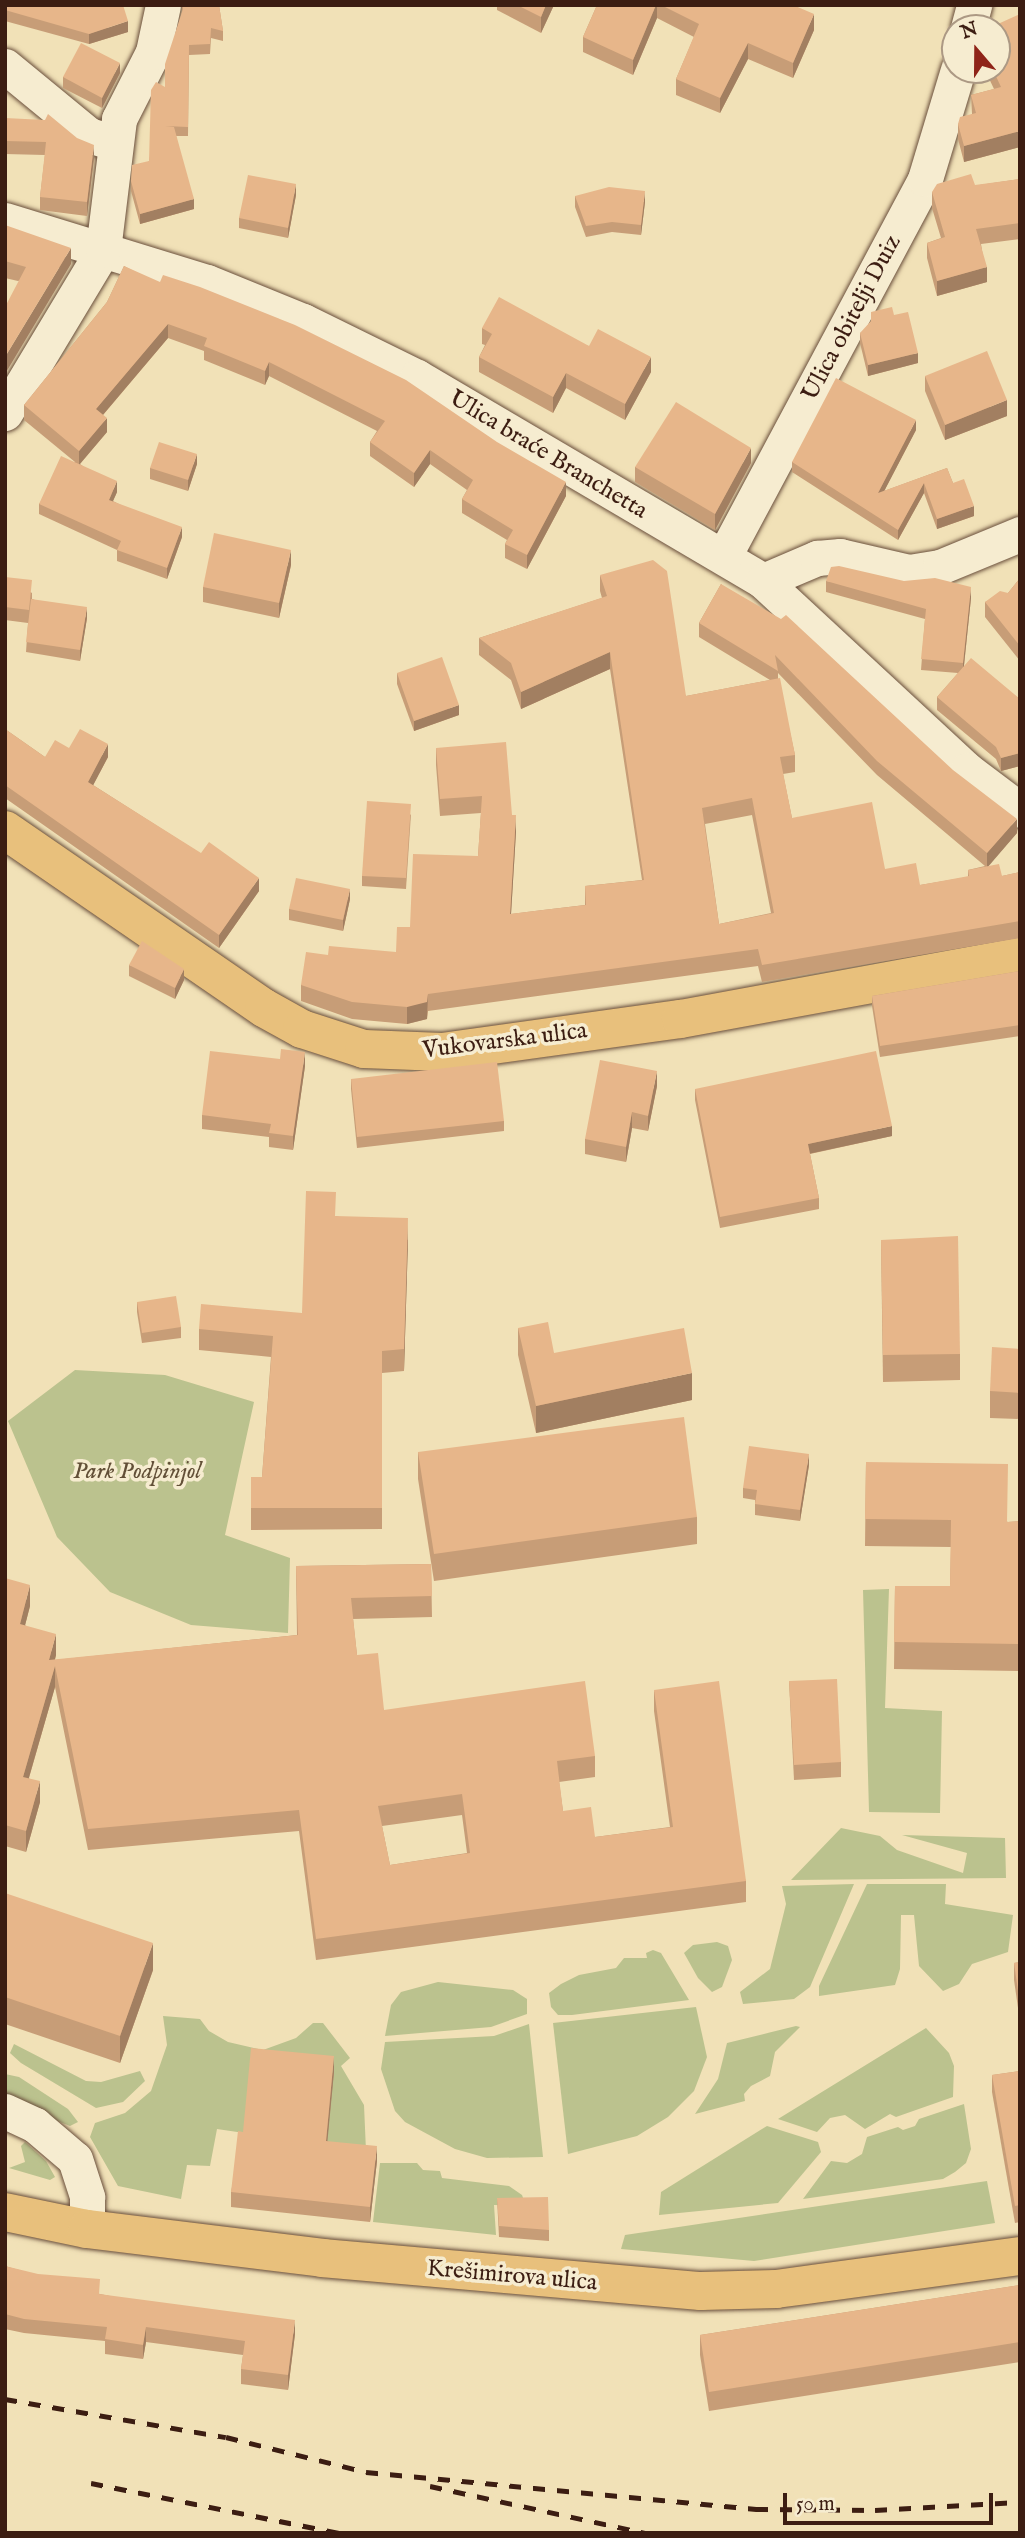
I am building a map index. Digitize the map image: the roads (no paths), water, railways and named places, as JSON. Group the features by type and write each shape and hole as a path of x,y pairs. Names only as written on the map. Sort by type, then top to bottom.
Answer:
{"main road":[{"name":"Vukovarska ulica","path":"5,830 264,1008 302,1028 364,1049 442,1052 743,1010 1020,957"},
{"name":"Krešimirova ulica","path":"5,2212 87,2229 390,2265 701,2291 776,2289 1020,2256"}],"street":[{"path":"5,413 103,250 113,143 119,119 153,52 163,5"},
{"path":"5,66 89,135 113,143"},
{"name":"Ulica obitelji Duiz","path":"724,556 925,179 954,84"},
{"name":"Ulica braće Branchetta","path":"5,220 207,282 303,321 417,377 763,581 967,770 1020,810"},
{"path":"763,581 817,558 840,556 908,572 940,567 1020,534"},
{"path":"5,2111 35,2125 75,2160 88,2197 87,2229"}],"railway":[{"path":"5,2399 226,2437 366,2472 756,2509 875,2510 1020,2502"},
{"path":"91,2483 339,2533"},
{"path":"430,2486 645,2533"}],"park label":[{"name":"Park Podpinjol","path":"137,1472"}]}
